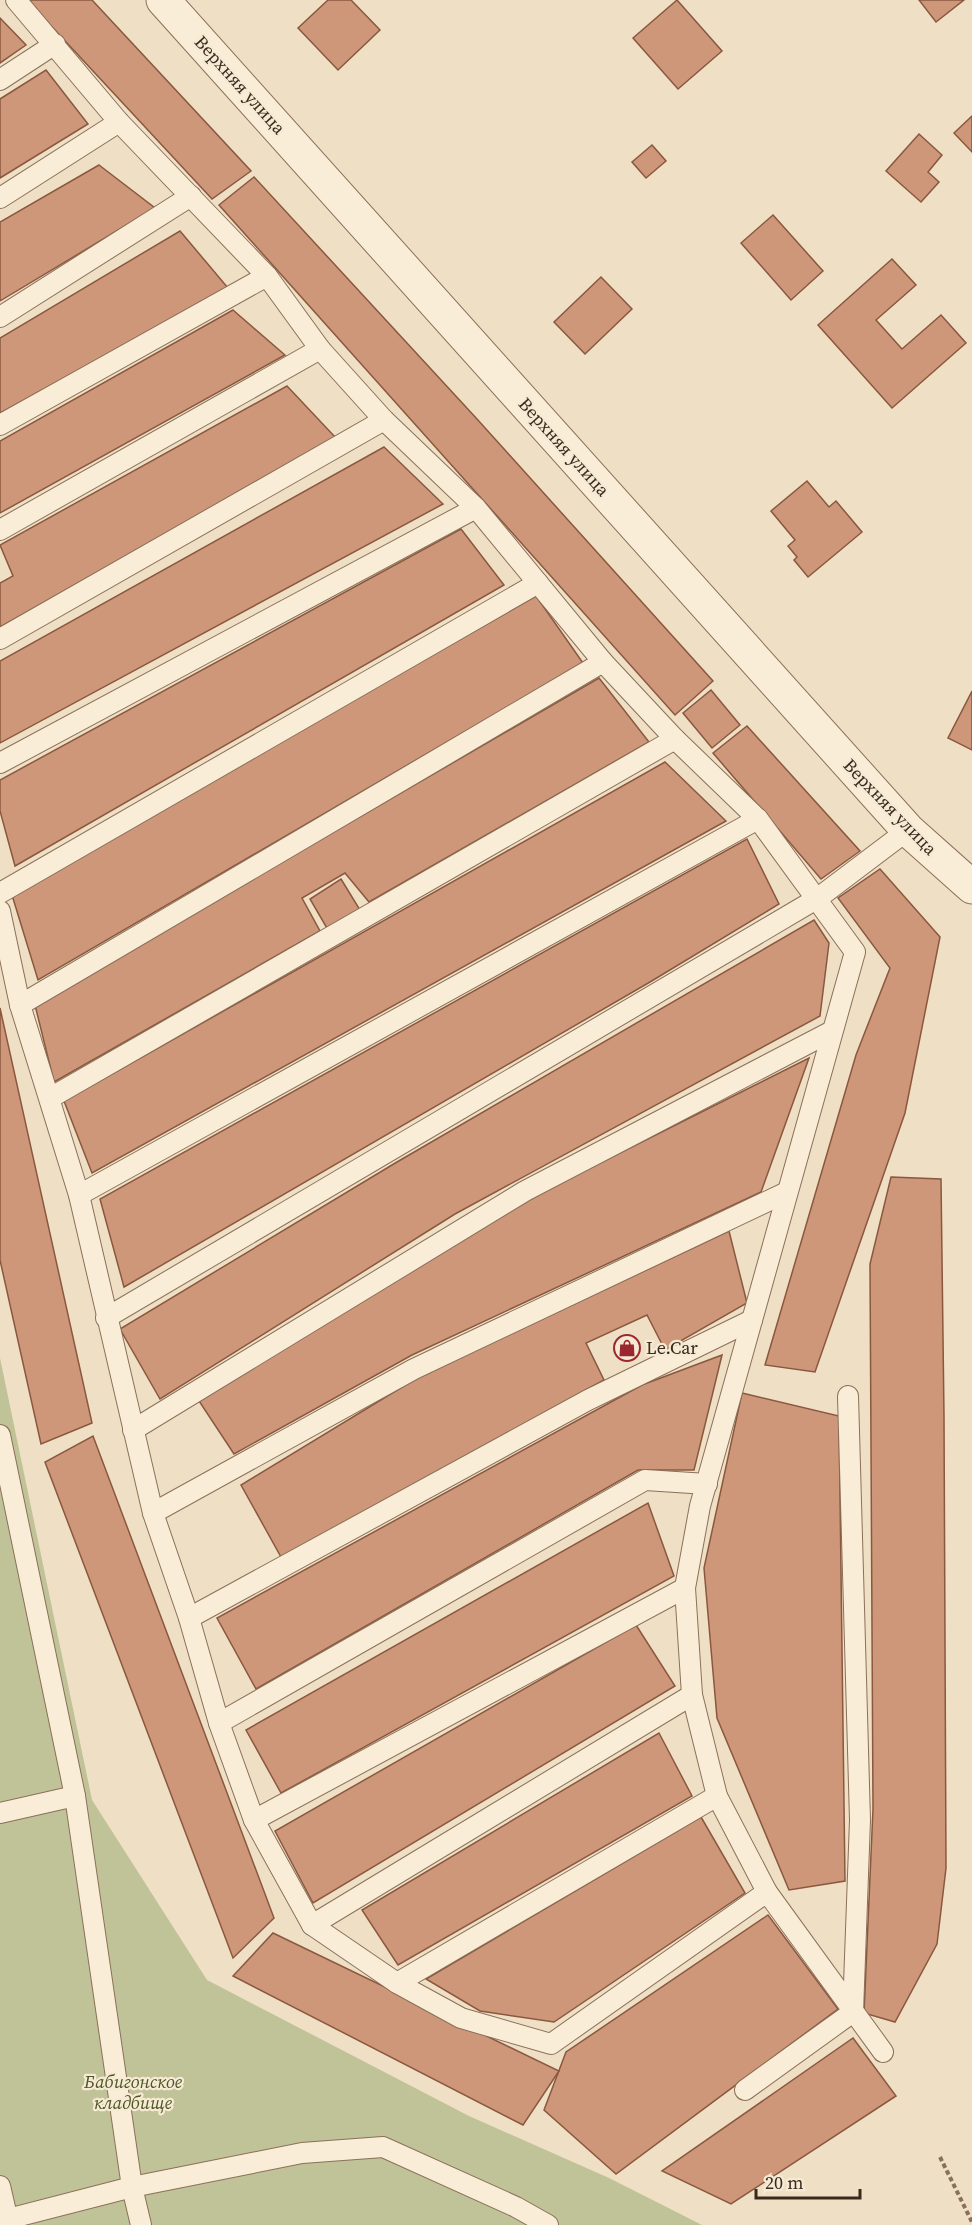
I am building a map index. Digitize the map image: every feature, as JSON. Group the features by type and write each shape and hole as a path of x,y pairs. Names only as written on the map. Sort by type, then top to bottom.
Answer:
{"street":[{"name":"Верхняя улица","path":"163,0 908,831 972,887"}],"lane":[{"path":"16,0 120,122 267,276 320,349 384,420 476,508 603,662 675,739 758,819 818,898 855,952 706,1484 685,1588 692,1695 717,1796 767,1892 883,2052"},
{"path":"0,80 55,44"},
{"path":"0,198 120,122"},
{"path":"0,316 191,196"},
{"path":"0,425 267,276"},
{"path":"0,530 320,349"},
{"path":"0,639 384,420"},
{"path":"0,763 476,508"},
{"path":"0,893 538,583"},
{"path":"20,1005 603,662"},
{"path":"50,1098 675,739"},
{"path":"79,1195 758,819"},
{"path":"106,1318 818,898 908,831"},
{"path":"0,912 20,1005 79,1195 153,1513 189,1618 219,1724 254,1820 312,1925 398,1983 461,2018 551,2044 767,1892"},
{"path":"133,1430 525,1191 832,1031"},
{"path":"153,1513 414,1369 788,1192"},
{"path":"189,1618 588,1400 752,1320"},
{"path":"849,1396 860,1820 854,2012"},
{"path":"0,1435 75,1796 132,2187 141,2225"},
{"path":"219,1724 645,1480 706,1484"},
{"path":"254,1820 685,1588"},
{"path":"312,1925 692,1695"},
{"path":"0,1813 75,1796"},
{"path":"398,1983 717,1796"},
{"path":"745,2090 854,2012"},
{"path":"0,2186 5,2222 132,2187 302,2153 383,2147 517,2216 548,2225"}],"path":[{"path":"940,2157 972,2222"}],"green space":[{"name":"Бабигонское кладбище","path":"0,1358 92,1800 207,1980 469,2116 609,2178 702,2225 0,2225"}],"building":[{"path":"27,0 92,0 251,171 212,199"},
{"path":"328,0 351,0 380,30 338,70 298,28"},
{"path":"677,0 722,51 678,89 633,38"},
{"path":"919,0 964,0 936,22"},
{"path":"0,18 26,45 0,63"},
{"path":"46,70 88,124 0,178 0,99"},
{"path":"972,116 972,152 954,133"},
{"path":"919,134 942,155 928,172 939,182 921,202 886,171"},
{"path":"652,145 666,161 646,178 632,162"},
{"path":"99,165 155,208 0,301 0,222"},
{"path":"254,177 477,419 713,681 675,715 219,205"},
{"path":"773,215 823,271 791,300 741,243"},
{"path":"180,231 228,288 0,413 0,338"},
{"path":"892,259 916,285 876,320 902,349 941,315 966,343 892,408 818,325"},
{"path":"601,277 632,309 585,354 554,322"},
{"path":"233,310 285,355 0,513 0,441"},
{"path":"287,386 336,438 0,627 0,583 13,576 0,545"},
{"path":"384,447 443,504 0,743 0,661"},
{"path":"807,481 829,507 836,501 862,532 808,577 794,560 797,557 788,546 795,540 771,511"},
{"path":"461,529 504,585 15,866 0,811 0,780"},
{"path":"536,596 583,663 38,980 12,895"},
{"path":"599,678 649,742 369,902 345,873 302,898 320,931 54,1082 35,1005"},
{"path":"711,690 740,725 712,748 683,713"},
{"path":"972,691 972,750 948,738"},
{"path":"747,726 860,851 821,879 713,753"},
{"path":"665,762 726,821 92,1173 64,1101"},
{"path":"747,839 779,904 650,982 124,1287 100,1199"},
{"path":"880,869 940,937 905,1113 815,1372 765,1365 856,1055 890,968 838,898"},
{"path":"341,879 360,910 328,930 310,899"},
{"path":"814,920 829,943 820,1016 455,1214 160,1399 120,1329 397,1162"},
{"path":"0,1008 92,1423 41,1444 0,1260"},
{"path":"809,1058 761,1192 412,1355 234,1454 199,1401 526,1200"},
{"path":"891,1177 941,1179 944,1416 946,1868 937,1944 895,2022 864,2013 873,1809 870,1264"},
{"path":"729,1231 747,1303 665,1350 647,1315 586,1343 604,1380 281,1557 241,1485 417,1378"},
{"path":"722,1355 694,1470 638,1470 256,1689 217,1618 642,1385"},
{"path":"742,1393 839,1416 845,1881 789,1890 717,1718 704,1568"},
{"path":"93,1436 274,1918 233,1958 45,1462"},
{"path":"648,1503 674,1576 281,1793 246,1730"},
{"path":"636,1625 675,1686 313,1903 275,1831"},
{"path":"659,1733 692,1796 398,1965 362,1910"},
{"path":"701,1817 745,1893 554,2022 480,2011 426,1979"},
{"path":"768,1915 838,2009 616,2174 544,2110 566,2052"},
{"path":"273,1933 559,2071 523,2125 233,1976"},
{"path":"853,2038 896,2096 731,2204 662,2171"}],"place":[{"name":"Le.Car","path":"627,1348"}]}
